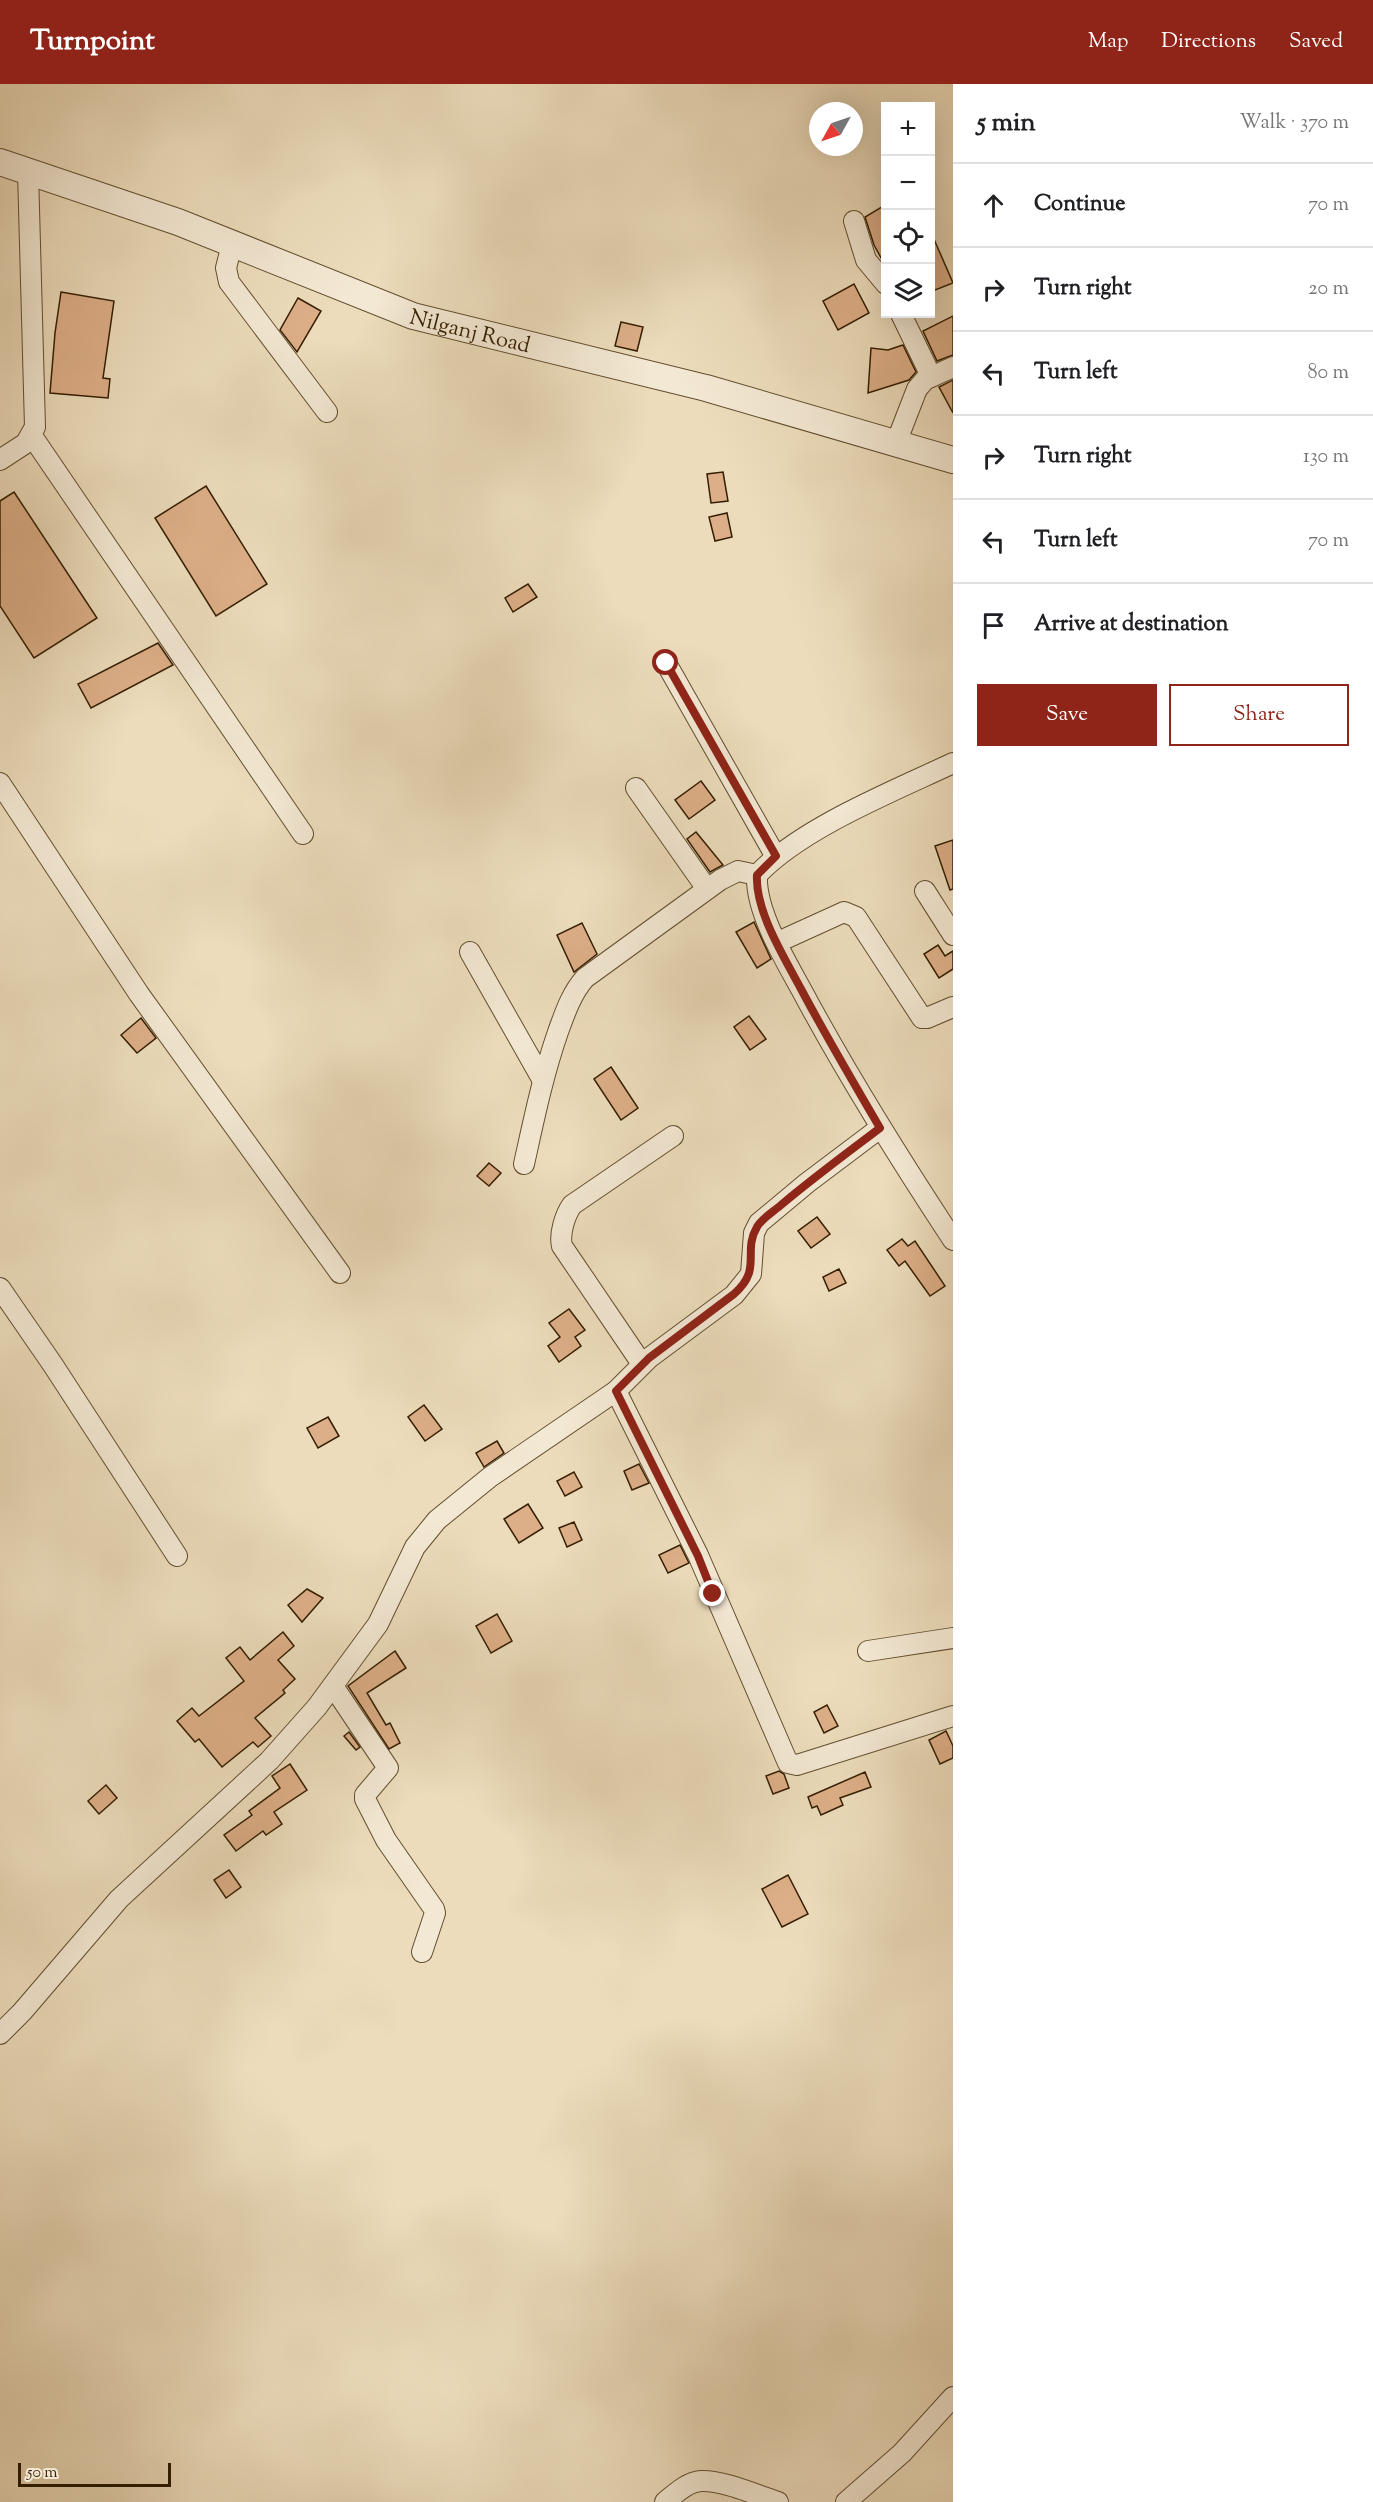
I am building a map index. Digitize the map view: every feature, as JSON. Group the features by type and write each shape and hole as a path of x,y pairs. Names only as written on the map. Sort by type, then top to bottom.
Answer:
{"street":[{"name":"Nilganj Road","path":"0,162 178,222 413,316 706,387 953,460"},
{"path":"0,460 26,443 35,427 35,356 28,171"},
{"path":"854,221 866,260 881,279"},
{"path":"232,244 226,268 229,282 327,412"},
{"path":"903,318 929,369 929,378"},
{"path":"896,443 917,389 929,378 953,367"},
{"path":"32,436 303,834"},
{"path":"666,663 776,856"},
{"path":"953,763 841,817 776,856 757,875 756,886 777,942 824,1030 880,1128 953,1240"},
{"path":"0,783 139,994 340,1273"},
{"path":"636,788 706,889"},
{"path":"524,1164 542,1079 568,1005 577,987 585,978 706,889 738,871 757,875"},
{"path":"925,891 953,935"},
{"path":"777,942 844,912 850,913 856,917 922,1018 953,1007"},
{"path":"470,952 542,1079"},
{"path":"0,2034 22,2012 119,1899 269,1761 333,1686 378,1624 415,1547 430,1528 490,1477 616,1391 642,1364 734,1294 751,1274 754,1233 759,1223 807,1183 880,1128"},
{"path":"642,1364 562,1246 561,1235 572,1205 673,1136"},
{"path":"0,1288 177,1556"},
{"path":"616,1391 698,1556 788,1763 797,1765 953,1716"},
{"path":"868,1651 953,1638"},
{"path":"333,1686 388,1768 364,1799 386,1840 434,1909 435,1913 422,1952"},
{"path":"846,2502 902,2453 953,2397"},
{"path":"665,2502 684,2487 700,2481 722,2485 778,2502"}],"building":[{"path":"881,207 881,258 874,245 865,217"},
{"path":"935,242 953,283 935,290"},
{"path":"854,284 869,313 838,330 823,301"},
{"path":"61,292 114,301 103,378 110,379 108,398 50,393"},
{"path":"298,298 321,311 297,352 280,330"},
{"path":"953,316 953,355 937,361 923,331"},
{"path":"621,322 643,327 637,351 615,346"},
{"path":"903,345 916,372 909,380 868,393 871,348 888,350"},
{"path":"953,380 953,413 939,387"},
{"path":"723,472 728,501 711,503 707,474"},
{"path":"206,486 267,584 216,616 155,518"},
{"path":"14,492 97,618 34,658 0,606 0,501"},
{"path":"727,513 732,537 715,541 709,517"},
{"path":"528,584 537,597 513,612 505,598"},
{"path":"158,643 173,665 91,708 78,684"},
{"path":"701,781 715,800 689,819 675,800"},
{"path":"696,832 723,865 710,872 687,839"},
{"path":"953,840 953,889 950,890 935,846"},
{"path":"754,922 771,959 757,968 736,932"},
{"path":"582,923 597,954 574,972 557,935"},
{"path":"938,945 945,956 953,951 953,969 939,978 924,954"},
{"path":"749,1016 766,1039 750,1050 734,1027"},
{"path":"141,1018 156,1038 137,1053 121,1035"},
{"path":"611,1067 638,1108 621,1120 594,1079"},
{"path":"489,1163 501,1173 489,1186 477,1176"},
{"path":"817,1217 830,1234 811,1248 798,1231"},
{"path":"902,1239 908,1246 915,1241 945,1286 930,1296 905,1261 899,1266 887,1250"},
{"path":"839,1269 846,1283 829,1291 823,1277"},
{"path":"569,1309 585,1330 575,1337 581,1346 559,1362 548,1346 560,1337 549,1323"},
{"path":"424,1405 442,1429 425,1441 408,1417"},
{"path":"328,1417 339,1436 318,1448 307,1428"},
{"path":"497,1441 504,1453 484,1467 476,1453"},
{"path":"639,1464 649,1483 632,1490 624,1471"},
{"path":"574,1472 582,1487 565,1496 557,1481"},
{"path":"528,1504 543,1528 519,1543 504,1519"},
{"path":"574,1522 582,1540 567,1547 559,1528"},
{"path":"680,1545 689,1563 668,1573 659,1555"},
{"path":"307,1589 323,1598 302,1622 288,1605"},
{"path":"497,1614 512,1641 491,1653 476,1626"},
{"path":"283,1632 294,1646 278,1660 295,1679 283,1690 285,1693 255,1718 271,1736 258,1747 253,1742 222,1767 199,1739 195,1742 177,1721 192,1708 199,1716 244,1681 226,1658 240,1647 250,1660"},
{"path":"395,1651 406,1668 367,1693 386,1725 390,1723 400,1743 389,1749 348,1686"},
{"path":"827,1705 838,1726 824,1733 814,1712"},
{"path":"946,1731 953,1746 953,1758 940,1764 929,1740"},
{"path":"349,1732 360,1747 356,1750 344,1736"},
{"path":"290,1764 307,1790 274,1812 282,1824 266,1835 263,1831 236,1851 224,1835 252,1815 249,1811 280,1788 272,1776"},
{"path":"779,1771 784,1774 789,1788 773,1794 766,1776"},
{"path":"865,1772 871,1787 840,1798 843,1805 821,1815 817,1806 812,1808 808,1797"},
{"path":"106,1785 117,1798 99,1814 88,1801"},
{"path":"229,1870 241,1887 226,1898 214,1880"},
{"path":"788,1875 808,1914 782,1927 762,1889"}],"route":[{"path":"666,663 776,856 757,875 756,886 760,901 785,959 880,1128 807,1183 759,1223 754,1233 751,1274 740,1289 649,1358 616,1391 698,1556 713,1594"}]}
